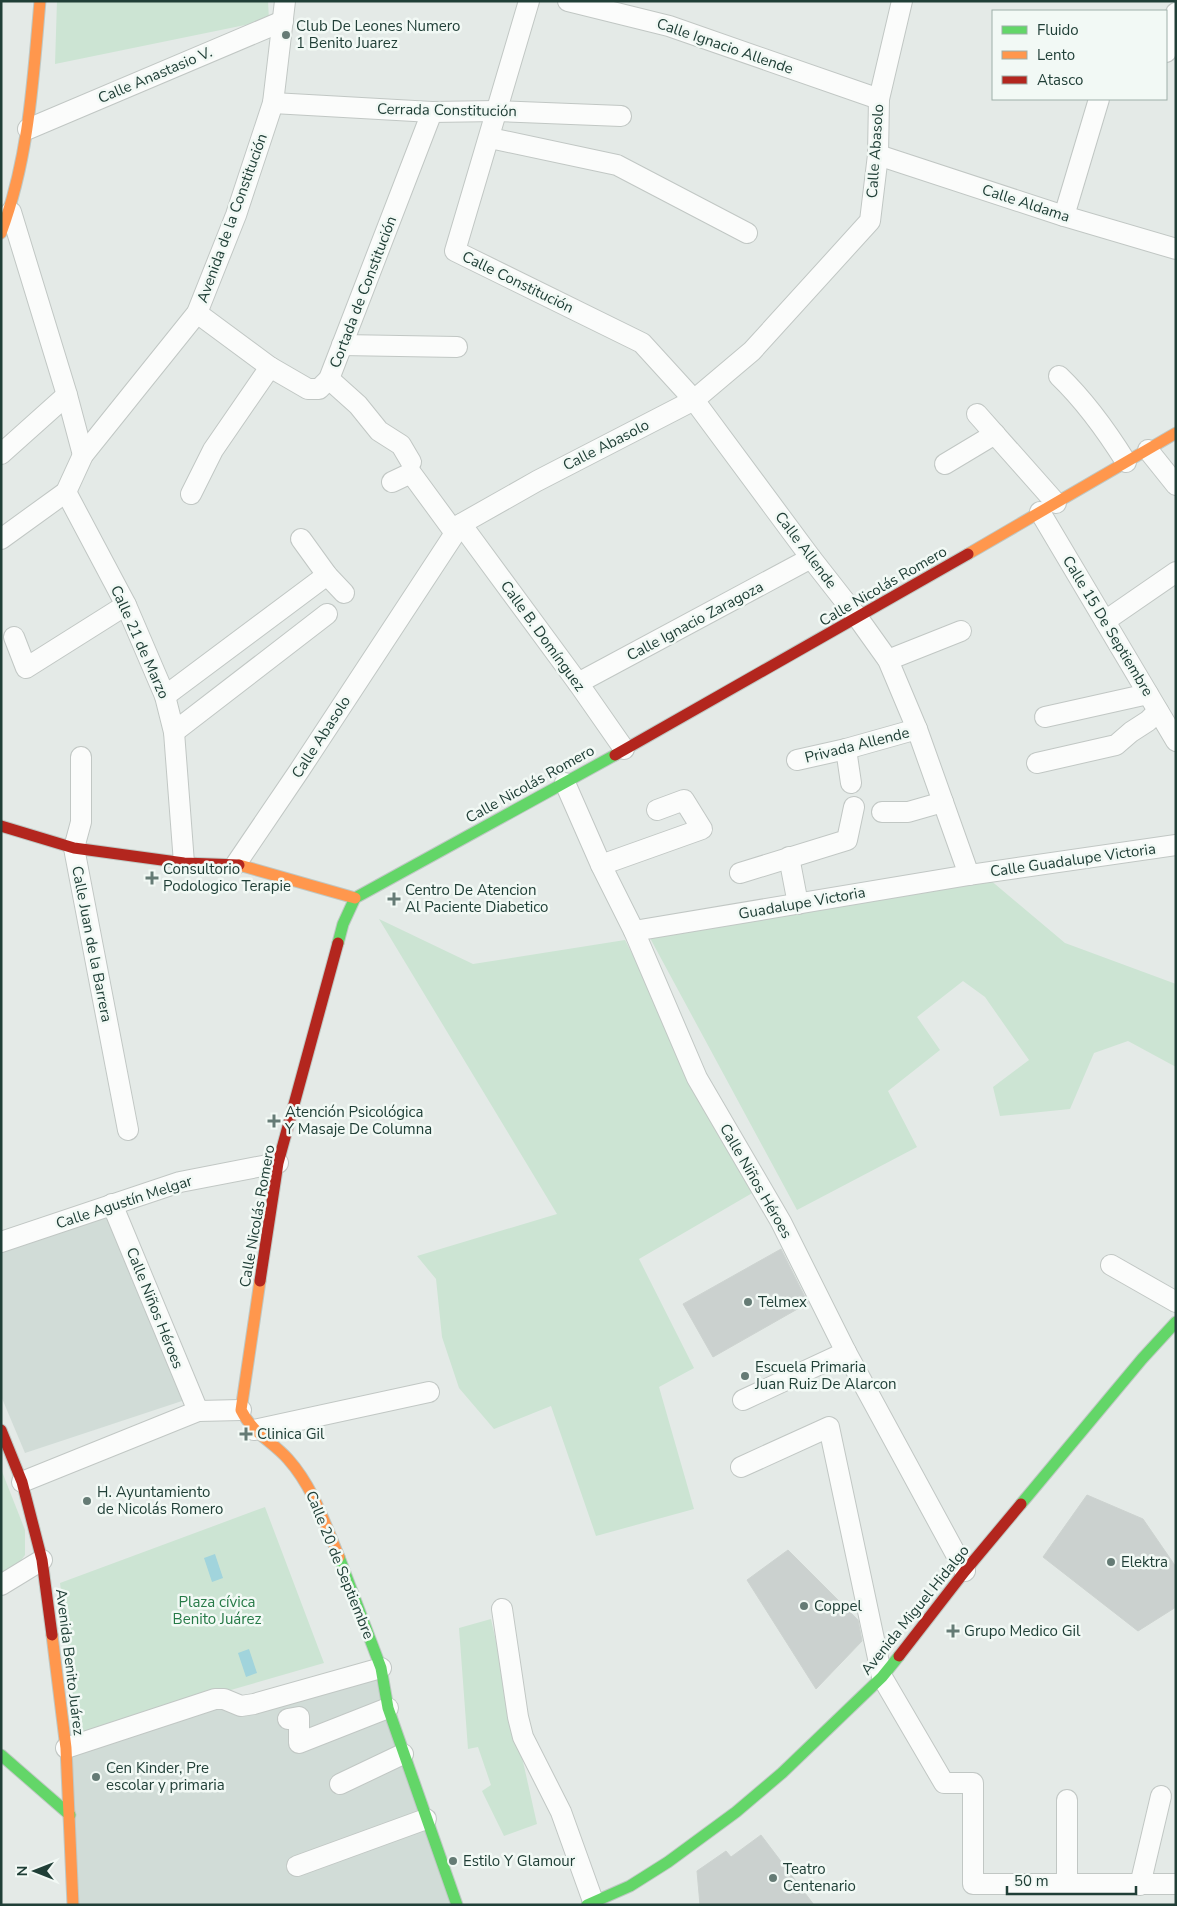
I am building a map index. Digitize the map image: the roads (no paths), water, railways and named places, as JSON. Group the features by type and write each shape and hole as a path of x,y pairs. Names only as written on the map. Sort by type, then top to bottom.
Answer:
{"main road":[{"path":"1,233 11,212 28,129 40,1"},
{"name":"Calle Nicolás Romero","path":"241,1410 278,1163 343,924 355,898 565,783 858,618 1176,433"},
{"path":"1,826 74,848 184,863 236,864 355,898"},
{"name":"Avenida Miguel Hidalgo","path":"590,1903 630,1886 668,1862 736,1812 782,1773 882,1677 966,1571 1142,1359 1175,1327"},
{"name":"Calle 20 de Septiembre","path":"241,1410 254,1430 288,1459 316,1501 381,1668 388,1708 457,1905"},
{"name":"Avenida Benito Juárez","path":"1,1430 22,1482 42,1560 66,1748 73,1905"},
{"path":"1,1755 70,1815"}],"street":[{"name":"Avenida de la Constitución","path":"1,539 66,492 83,455 197,313 236,215 273,103 285,1"},
{"name":"Calle Constitución","path":"529,1 456,251 642,343 694,400"},
{"name":"Calle Ignacio Allende","path":"568,1 669,26 879,99"},
{"name":"Calle Abasolo","path":"236,864 300,771 458,528 537,481 694,400 752,351 870,221 878,154 879,99 902,1"},
{"path":"1167,48 1176,13"},
{"name":"Calle Anastasio V.","path":"28,129 283,21"},
{"path":"1064,216 1099,100"},
{"name":"Cerrada Constitución","path":"273,103 432,112 497,111 620,116"},
{"name":"Cortada de Constitución","path":"197,313 270,367 308,389 319,389 329,379 432,112"},
{"path":"490,138 617,165 747,233"},
{"name":"Calle Aldama","path":"878,154 1064,216 1176,249"},
{"path":"11,212 67,394 83,455"},
{"path":"342,345 457,347"},
{"path":"191,494 213,450 270,367"},
{"path":"1059,376 1086,403 1126,462"},
{"path":"329,379 358,404 380,431 401,445 411,462"},
{"path":"1,454 67,394"},
{"name":"Calle Allende","path":"694,400 888,660 917,729 970,874"},
{"name":"Calle 15 De Septiembre","path":"977,414 995,434 1048,507 1105,620 1176,741"},
{"path":"945,464 995,434"},
{"path":"1148,450 1176,485"},
{"name":"Calle B. Domínguez","path":"392,482 411,473 458,528 578,683 624,749"},
{"name":"Calle 21 de Marzo","path":"66,492 126,605 165,696 174,732 184,863"},
{"path":"301,539 327,576 344,593"},
{"name":"Calle Ignacio Zaragoza","path":"578,683 812,558"},
{"path":"1105,620 1176,572"},
{"path":"165,696 327,576"},
{"path":"14,637 26,668 126,605"},
{"path":"174,732 327,614"},
{"path":"888,660 961,631"},
{"path":"1037,763 1116,745 1148,721 1153,702 1045,717"},
{"name":"Privada Allende","path":"797,760 846,749 917,729"},
{"path":"846,749 851,783"},
{"name":"Calle Juan de la Barrera","path":"81,757 81,822 74,848 128,1130"},
{"name":"Calle Niños Héroes","path":"565,783 634,931 697,1078 781,1222 846,1352 966,1571"},
{"path":"602,865 702,829 684,800 657,810"},
{"path":"882,812 908,812 943,802"},
{"path":"740,873 847,840 854,807"},
{"name":"Calle Guadalupe Victoria","path":"970,874 1176,845"},
{"path":"789,857 798,904"},
{"name":"Guadalupe Victoria","path":"634,931 970,874"},
{"name":"Calle Agustín Melgar","path":"1,1242 180,1182 278,1163"},
{"name":"Calle Niños Héroes","path":"112,1204 198,1411"},
{"path":"1111,1264 1176,1302"},
{"path":"743,1400 846,1352"},
{"path":"254,1430 429,1392"},
{"path":"22,1482 198,1411 241,1410"},
{"path":"741,1467 829,1427 882,1677 944,1783 973,1783 973,1884 1176,1884"},
{"path":"1,1585 42,1560"},
{"path":"502,1609 518,1717 523,1737 561,1812 590,1903"},
{"path":"66,1748 215,1699 224,1699 241,1706 254,1704 381,1668"},
{"path":"288,1719 299,1717 300,1743 388,1708"},
{"path":"340,1784 403,1754"},
{"path":"1140,1885 1161,1796"},
{"path":"1067,1800 1067,1883"},
{"path":"297,1866 426,1819"}],"water":[{"path":"215,1554 223,1578 212,1582 204,1558"},
{"path":"249,1649 257,1673 246,1677 238,1653"}],"place":[{"name":"Club De Leones Numero 1 Benito Juarez","path":"286,35"},
{"name":"Consultorio Podologico Terapie","path":"152,878"},
{"name":"Centro De Atencion Al Paciente Diabetico","path":"394,899"},
{"name":"Atención Psicológica Y Masaje De Columna","path":"274,1121"},
{"name":"Telmex","path":"748,1302"},
{"name":"Escuela Primaria Juan Ruiz De Alarcon","path":"745,1376"},
{"name":"Clinica Gil","path":"246,1434"},
{"name":"H. Ayuntamiento de Nicolás Romero","path":"87,1501"},
{"name":"Elektra","path":"1111,1562"},
{"name":"Coppel","path":"804,1606"},
{"name":"Grupo Medico Gil","path":"953,1631"},
{"name":"Cen Kinder, Pre escolar y primaria","path":"96,1777"},
{"name":"Estilo Y Glamour","path":"453,1861"},
{"name":"Teatro Centenario","path":"773,1878"}],"park label":[{"name":"Plaza cívica Benito Juárez","path":"217,1610"}]}
